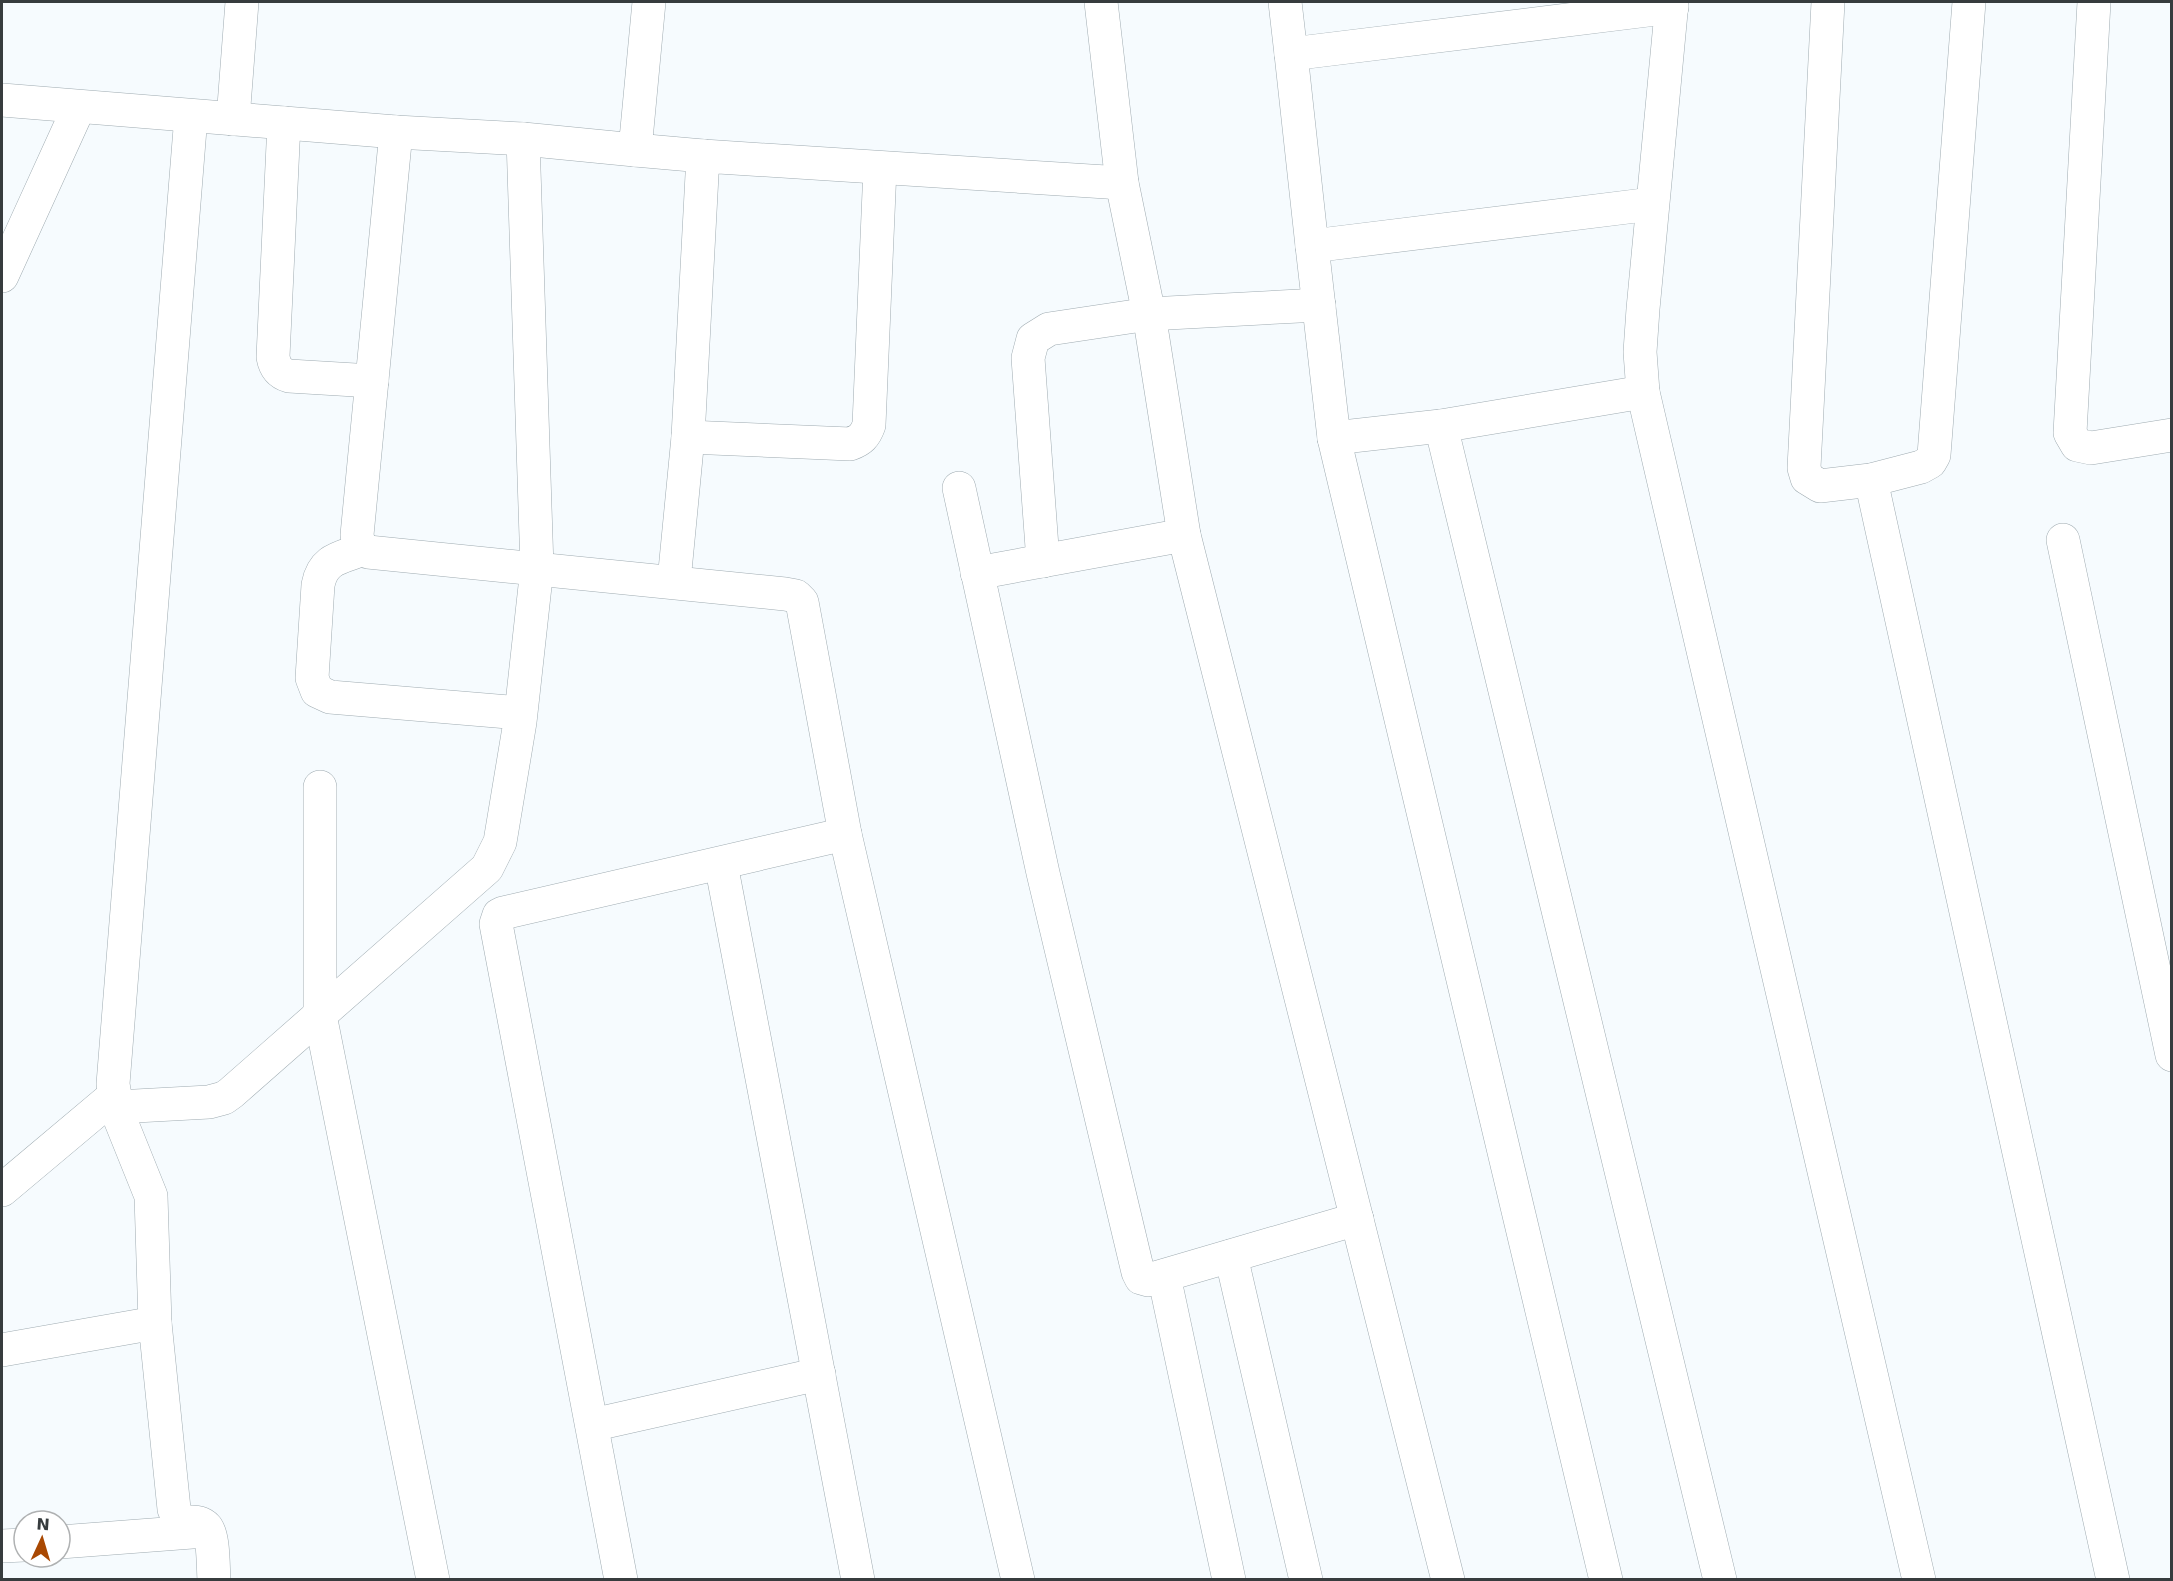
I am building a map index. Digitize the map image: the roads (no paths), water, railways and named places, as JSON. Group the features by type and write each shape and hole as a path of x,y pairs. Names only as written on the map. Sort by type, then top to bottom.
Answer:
{"street":[{"path":"233,119 242,2"},
{"path":"635,150 649,2"},
{"path":"1101,2 1122,183 1149,314 1184,535 1448,1580"},
{"path":"1285,2 1334,438 1606,1580"},
{"path":"1828,2 1804,468 1807,478 1820,486 1871,480 1921,467 1930,462 1934,455 1969,2"},
{"path":"2094,2 2070,433 2077,445 2091,448 2172,435"},
{"path":"1291,54 1672,4 1640,352 1643,392 1919,1580"},
{"path":"2,100 396,132 523,139 703,156 1122,183"},
{"path":"2,276 79,107"},
{"path":"191,116 113,1084 115,1101 151,1196 155,1323 174,1509 178,1518 202,1524 208,1530 214,1580"},
{"path":"284,123 273,346 274,366 289,376 372,381"},
{"path":"396,132 357,535 359,545 368,552 674,581 785,594 796,596 802,602 845,834 1018,1580"},
{"path":"2,1190 115,1101 209,1102 224,1098 487,868 500,842 520,713 537,568 523,139"},
{"path":"674,581 688,437 703,156"},
{"path":"688,437 850,444 861,440 866,434 869,425 880,168"},
{"path":"1312,246 1652,204"},
{"path":"1043,561 1028,358 1033,339 1049,329 1149,314 1319,305"},
{"path":"1334,438 1441,426 1643,392"},
{"path":"1441,426 1720,1580"},
{"path":"1871,480 2113,1580"},
{"path":"959,488 1043,873 1141,1278 1148,1280 1164,1276 1357,1219"},
{"path":"977,573 1184,535"},
{"path":"2063,540 2172,1055"},
{"path":"364,549 331,562 320,573 312,678 317,690 330,697 520,713"},
{"path":"320,787 320,1015 433,1580"},
{"path":"621,1580 496,924 499,915 503,913 845,834"},
{"path":"721,864 858,1580"},
{"path":"1231,1256 1306,1580"},
{"path":"1164,1276 1229,1580"},
{"path":"2,1350 155,1323"},
{"path":"592,1425 819,1374"},
{"path":"72,1541 208,1530"}]}
